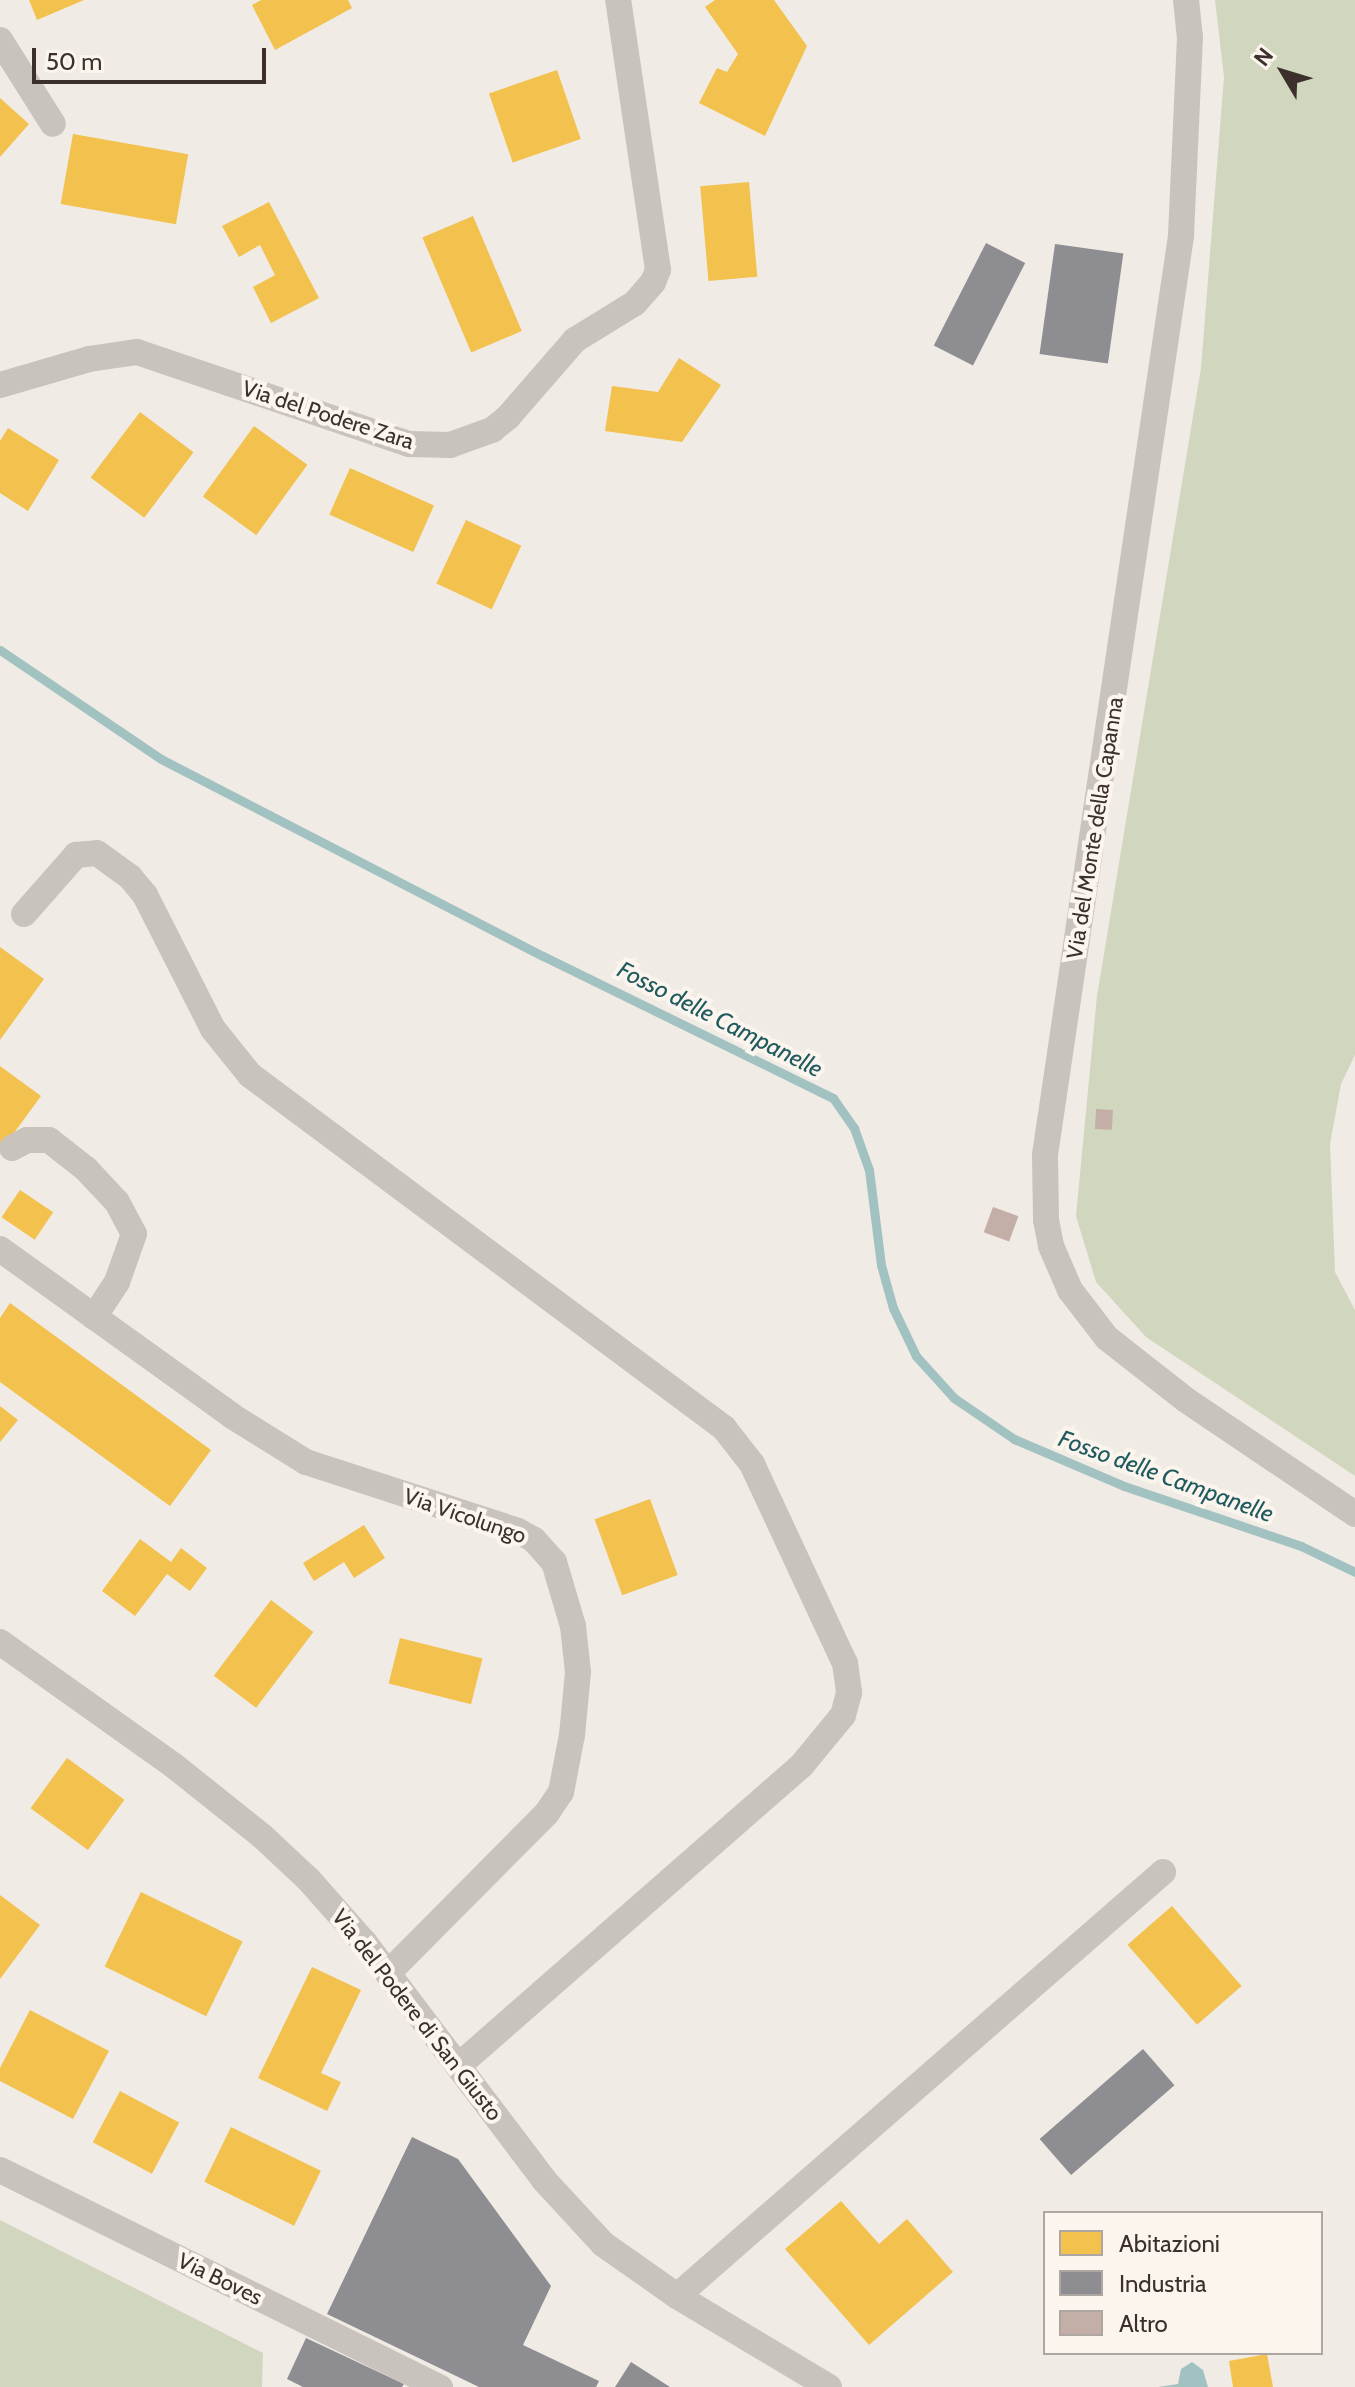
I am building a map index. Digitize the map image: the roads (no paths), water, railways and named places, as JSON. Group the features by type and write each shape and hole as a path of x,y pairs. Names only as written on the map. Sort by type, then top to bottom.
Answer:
{"street":[{"name":"Via del Podere Zara","path":"0,385 89,359 137,352 409,444 450,445 492,430 508,417 575,340 635,303 653,282 658,270 618,0"},
{"name":"Via del Monte della Capanna","path":"1186,0 1190,37 1181,236 1045,1155 1046,1220 1051,1246 1064,1278 1085,1313 1107,1338 1186,1400 1355,1514"},
{"path":"0,40 53,124"},
{"path":"24,914 76,855 97,853 130,877 145,895 213,1029 250,1075 724,1428 752,1464 845,1663 849,1693 843,1715 802,1765 458,2066"},
{"path":"12,1148 27,1140 49,1140 86,1169 117,1202 134,1234 117,1282 94,1317"},
{"name":"Via Vicolungo","path":"0,1249 232,1416 306,1462 449,1512 518,1531 534,1540 554,1562 573,1626 578,1672 572,1735 561,1792 547,1813 388,1973"},
{"name":"Via del Podere di San Giusto","path":"0,1642 173,1765 262,1836 328,1900 388,1973 544,2180 582,2224 623,2259 677,2296 829,2387"},
{"path":"677,2296 1163,1872"},
{"name":"Via Boves","path":"0,2170 440,2387"}],"water":[{"path":"1192,2362 1203,2370 1208,2387 1158,2387 1178,2384 1181,2369"}],"waterway":[{"name":"Fosso delle Campanelle","path":"0,650 161,759 543,956 833,1098 854,1128 869,1170 881,1265 893,1308 916,1356 954,1398 1014,1439 1124,1486 1301,1546 1355,1572"}]}
